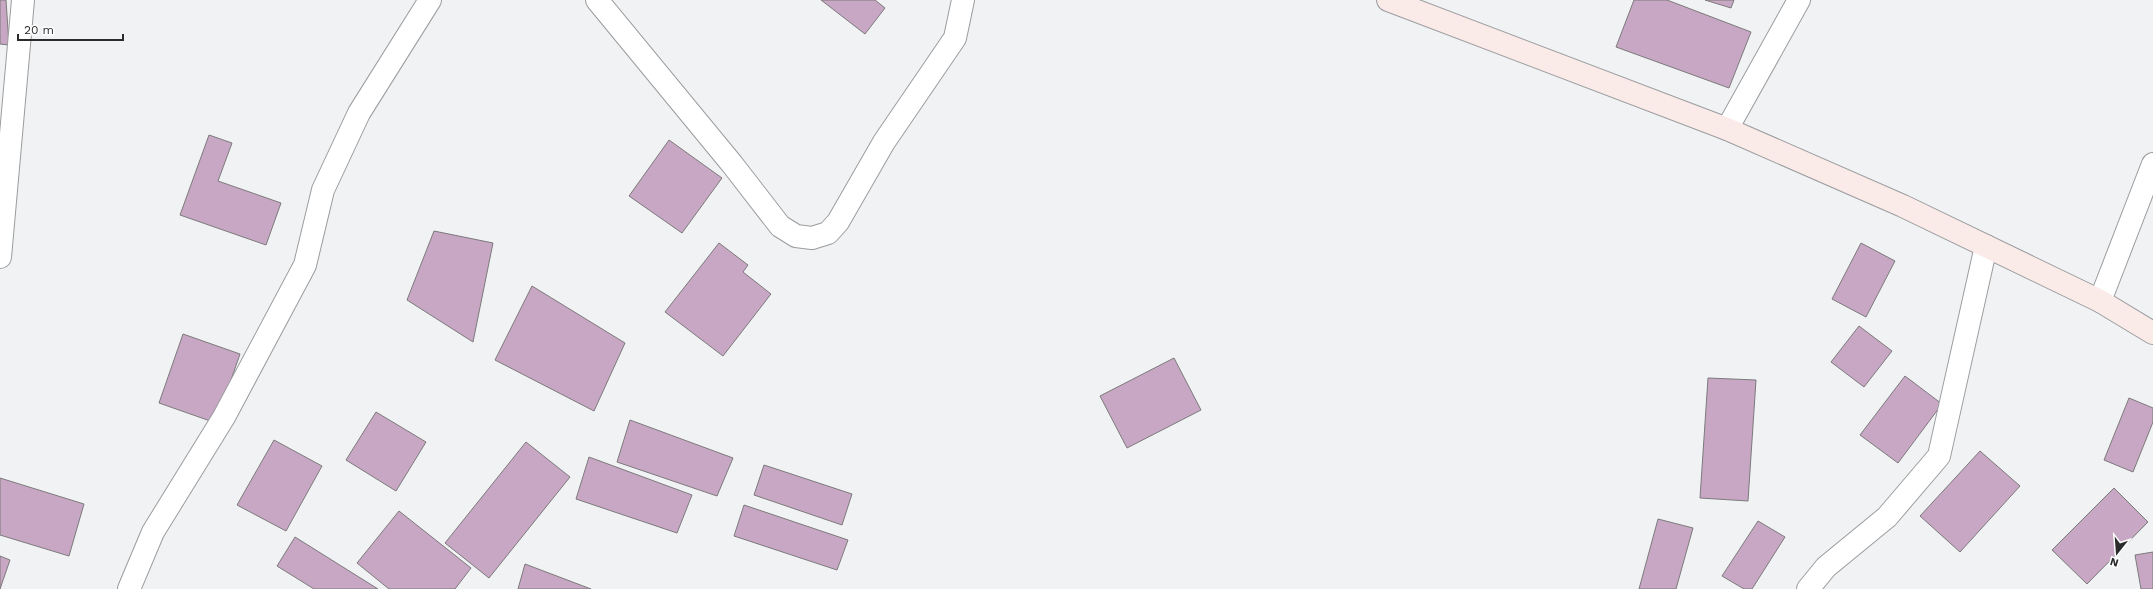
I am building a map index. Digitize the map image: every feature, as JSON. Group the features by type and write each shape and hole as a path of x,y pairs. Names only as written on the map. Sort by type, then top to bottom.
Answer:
{"main road":[{"path":"1388,0 1728,129 1903,206 2100,301 2153,333"}],"street":[{"path":"0,257 23,0"},
{"path":"129,589 153,532 224,417 305,265 323,190 359,113 430,0"},
{"path":"598,0 732,164 780,226 796,236 812,238 828,233 838,222 884,142 943,57 955,38 963,0"},
{"path":"1728,129 1778,42 1799,0"},
{"path":"2100,301 2153,164"},
{"path":"1808,589 1826,567 1887,517 1939,456 1986,246"}],"building":[{"path":"0,0 6,0 9,45 0,44"},
{"path":"821,0 875,0 885,8 865,34"},
{"path":"1634,0 1667,0 1751,32 1729,88 1616,47"},
{"path":"1705,0 1734,0 1731,8"},
{"path":"209,135 232,143 218,181 281,203 266,245 180,215"},
{"path":"669,140 722,178 682,233 629,196"},
{"path":"434,231 493,243 473,342 407,300"},
{"path":"719,243 748,265 743,272 771,294 723,356 665,312"},
{"path":"1861,243 1895,261 1866,317 1832,299"},
{"path":"532,286 625,343 594,411 495,360"},
{"path":"1859,326 1892,351 1864,387 1831,362"},
{"path":"183,334 240,354 216,423 159,403"},
{"path":"1174,358 1201,410 1127,448 1100,396"},
{"path":"1905,376 1942,404 1898,463 1860,435"},
{"path":"1708,378 1756,380 1748,501 1700,498"},
{"path":"2129,398 2153,408 2153,422 2133,472 2104,460"},
{"path":"376,412 426,442 396,491 346,460"},
{"path":"630,420 733,458 717,496 617,462"},
{"path":"274,440 322,466 286,531 237,505"},
{"path":"526,442 570,477 489,578 445,543"},
{"path":"1980,451 2020,486 1960,552 1920,516"},
{"path":"589,457 692,495 677,533 576,499"},
{"path":"764,465 852,494 842,525 754,495"},
{"path":"0,478 84,504 69,556 0,535"},
{"path":"2114,488 2148,522 2087,584 2052,550"},
{"path":"744,505 848,540 837,570 734,536"},
{"path":"399,511 471,568 455,589 389,589 357,563"},
{"path":"1658,519 1693,528 1676,589 1639,589"},
{"path":"1758,521 1785,537 1752,589 1744,589 1722,576"},
{"path":"295,537 378,589 314,589 277,566"},
{"path":"2153,552 2153,589 2141,589 2135,555"},
{"path":"0,556 10,560 0,589"},
{"path":"525,564 591,589 518,589"}]}
